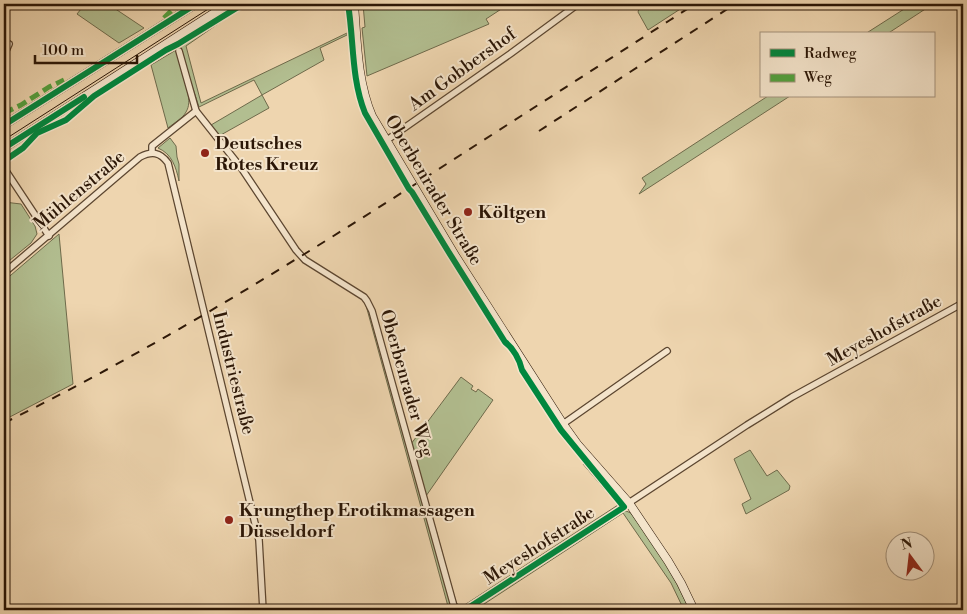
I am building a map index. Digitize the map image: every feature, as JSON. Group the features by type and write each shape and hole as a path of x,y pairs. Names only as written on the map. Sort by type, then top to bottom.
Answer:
{"street":[{"path":"4,125 196,4"},
{"path":"4,148 228,4"},
{"name":"Oberbenrader Straße","path":"354,4 363,90 372,116 456,258 563,424 578,445 629,504 668,561 694,610"},
{"name":"Am Gobbershof","path":"387,140 578,4"},
{"path":"4,42 9,44 4,55"},
{"name":"Oberbenrader Weg","path":"179,51 196,111 242,169 292,245 310,263 364,297 372,311 455,610"},
{"path":"152,153 152,146 196,111"},
{"name":"Mühlenstraße","path":"4,273 140,157 152,153"},
{"name":"Industriestraße","path":"152,153 163,156 168,163 258,540 263,610"},
{"path":"4,168 49,236"},
{"name":"Meyeshofstraße","path":"465,610 792,397 963,303"},
{"path":"563,424 667,351"}],"green space":[{"path":"85,4 108,4 144,28 119,43 77,14"},
{"path":"238,4 250,4 235,12 186,46 201,103 347,33 347,35 320,48 324,60 262,95 254,80 199,107 180,49 182,73 188,92 189,103 185,114 168,128 151,65 176,50 174,43"},
{"path":"363,4 509,4 486,19 489,24 367,76 362,28 365,27"},
{"path":"636,4 688,4 648,30 638,12 639,9"},
{"path":"912,4 933,4 890,32 868,32"},
{"path":"262,95 269,108 219,136 211,125"},
{"path":"765,98 787,98 639,194 646,184 642,178"},
{"path":"170,138 176,146 179,181 170,157 158,148"},
{"path":"4,202 21,204 35,226 37,234 31,243 4,265"},
{"path":"59,234 73,384 4,420 4,281"},
{"path":"364,298 371,315 452,610 449,610"},
{"path":"461,377 473,386 471,389 476,392 478,389 493,400 426,496 411,444"},
{"path":"750,450 767,476 777,470 790,486 789,490 746,514 742,504 751,499 734,459"},
{"path":"588,460 619,496 621,503 619,507 464,607 457,604 463,606 618,505 583,464"},
{"path":"622,512 631,513 660,554 690,610 684,610 671,583 623,513 475,610 471,610"},
{"path":"436,530 455,599 457,604 453,599"}],"tram line":[{"path":"4,140 216,4"}],"railway":[{"path":"4,423 65,392 244,291 361,219 695,4"},
{"path":"539,131 735,4"}],"marked path":[{"path":"164,18 178,4"},
{"path":"4,113 64,80"}],"cycle path":[{"path":"4,125 196,4"},
{"path":"4,161 23,148 37,133 66,120 94,96 243,4"},
{"path":"348,4 357,86 365,113 409,189 505,342 516,354 522,370 561,430 624,507 465,610"},
{"path":"4,148 84,97"}],"place":[{"name":"Deutsches Rotes Kreuz","path":"205,153"},
{"name":"Költgen","path":"468,212"},
{"name":"Krungthep Erotikmassagen Düsseldorf","path":"229,520"}]}
